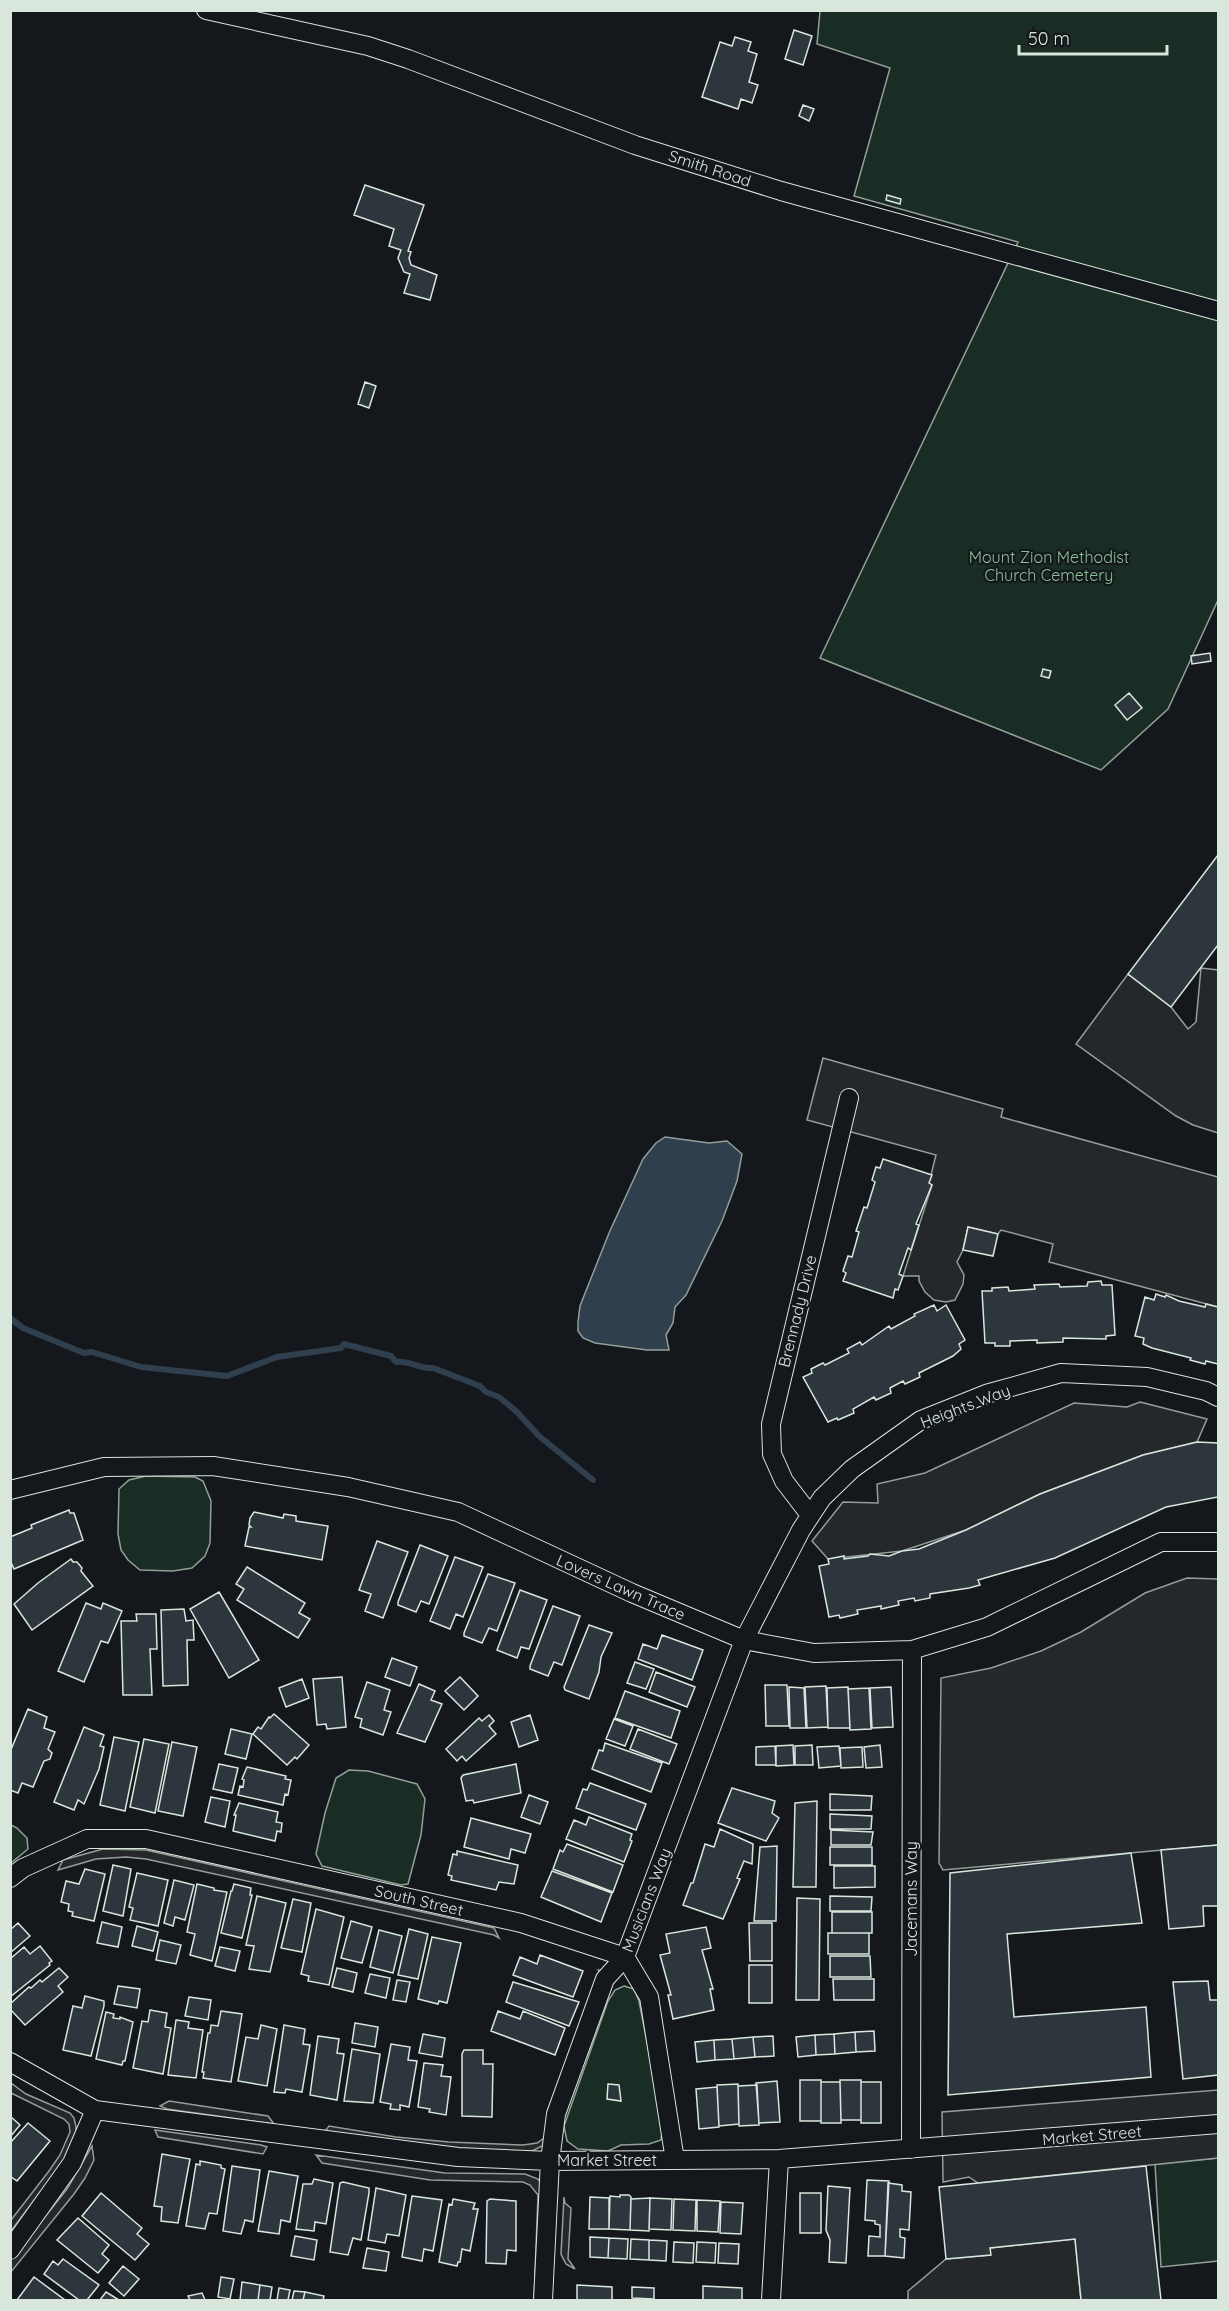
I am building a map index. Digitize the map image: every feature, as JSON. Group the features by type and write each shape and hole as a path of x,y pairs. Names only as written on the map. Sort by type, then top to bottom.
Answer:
{"street":[{"name":"Smith Road","path":"206,10 368,46 635,145 770,188 1218,310"},
{"name":"Brennady Drive","path":"810,1515 784,1481 772,1454 771,1424 849,1098"},
{"name":"Heights Way","path":"744,1640 810,1515 822,1498 852,1469 921,1420 986,1394 1061,1373 1147,1377 1206,1391 1218,1397"},
{"name":"Lovers Lawn Trace","path":"10,1490 104,1467 213,1466 348,1487 458,1512 632,1593 744,1640 814,1653 912,1650 987,1627 1161,1542 1218,1542"},
{"name":"Musicians Way","path":"543,2301 550,2161 556,2114 605,1978 625,1957 744,1640"},
{"name":"Jacemans Way","path":"911,2149 912,1650"},
{"name":"South Street","path":"10,1878 22,1869 87,1839 146,1839 521,1923 625,1957"},
{"path":"625,1957 649,1996 675,2160"},
{"name":"Market Street","path":"10,2062 95,2110 458,2157 550,2161 779,2159 1218,2124"},
{"path":"10,2250 72,2163 95,2110"},
{"path":"771,2301 779,2159"}],"green space":[{"name":"Mount Zion Methodist Church Cemetery","path":"820,11 1218,11 1218,600 1168,709 1101,770 820,658 1018,242 854,196 890,68 817,44"},
{"path":"146,1476 195,1477 203,1481 211,1501 210,1543 205,1556 192,1568 173,1571 140,1570 128,1560 121,1550 118,1534 119,1489 129,1480"},
{"path":"349,1770 368,1771 417,1784 425,1799 421,1835 408,1884 401,1885 322,1866 316,1854 325,1813 336,1778"},
{"path":"11,1825 27,1838 28,1849 11,1863"},
{"path":"624,1986 634,1989 639,2001 663,2124 661,2140 649,2144 621,2145 608,2151 578,2149 567,2141 564,2126 608,2001 615,1990"},
{"path":"1218,2158 1218,2261 1161,2267 1155,2164"}],"shaded area":[{"path":"1201,968 1218,970 1218,1133 1193,1125 1176,1116 1076,1044 1128,974 1171,1007 1188,1029 1196,1022"},
{"path":"823,1058 1003,1109 1001,1117 1218,1177 1218,1307 1049,1262 1053,1244 1001,1230 998,1234 968,1227 963,1250 957,1262 964,1275 963,1284 955,1300 946,1302 934,1300 925,1292 919,1276 903,1276 932,1185 929,1183 936,1155 807,1120"},
{"path":"1140,1402 1207,1419 1197,1442 1143,1455 1040,1494 966,1530 902,1551 828,1559 812,1541 843,1502 878,1503 877,1484 925,1473 1074,1403 1127,1407"},
{"path":"1187,1578 1218,1579 1218,1845 943,1870 939,1863 941,1678 991,1668 1041,1651 1081,1632 1145,1593"},
{"path":"103,1849 146,1850 494,1928 499,1938 494,1935 146,1859 126,1857 96,1859 58,1870 63,1860"},
{"path":"598,1969 602,1975 544,2145 532,2151 489,2152 320,2132 329,2126 396,2137 449,2142 523,2145 537,2143 544,2138 600,1976"},
{"path":"11,2083 26,2094 70,2113 74,2118 76,2137 66,2158 11,2231 11,2220 60,2155 70,2132 69,2124 64,2119 11,2093"},
{"path":"1218,2090 1218,2158 978,2183 969,2177 943,2182 942,2112"},
{"path":"169,2101 268,2116 274,2124 167,2109 160,2106"},
{"path":"155,2130 267,2147 263,2154 158,2137"},
{"path":"92,2146 94,2160 85,2178 11,2272 11,2259 67,2189"},
{"path":"316,2155 445,2173 525,2174 538,2179 543,2186 540,2300 534,2300 538,2195 530,2185 523,2182 430,2180 322,2163"},
{"path":"564,2197 565,2203 571,2208 568,2259 575,2269 566,2264 561,2254"},
{"path":"1075,2239 1081,2300 908,2300 908,2291 946,2259 990,2255 990,2248"}],"water":[{"path":"665,1137 709,1143 727,1141 742,1154 737,1181 722,1221 686,1295 675,1307 673,1323 666,1335 669,1350 647,1350 595,1343 583,1338 578,1331 580,1306 609,1233 643,1159 656,1143"}],"building":[{"path":"794,30 812,36 803,65 785,59"},
{"path":"735,37 751,42 748,51 757,54 749,82 758,85 752,103 741,99 738,109 702,97 720,42 732,46"},
{"path":"803,105 814,109 809,121 799,116"},
{"path":"365,185 424,205 408,251 411,252 409,258 411,265 437,275 430,300 404,293 410,274 404,272 398,258 401,250 389,246 394,229 354,215"},
{"path":"887,195 901,199 900,204 886,200"},
{"path":"365,382 376,386 369,408 358,404"},
{"path":"1210,653 1211,661 1192,664 1191,656"},
{"path":"1043,669 1051,671 1049,678 1041,676"},
{"path":"1129,693 1142,708 1127,720 1115,705"},
{"path":"1218,855 1218,945 1171,1007 1128,974"},
{"path":"883,1159 932,1175 929,1183 932,1185 916,1224 919,1225 911,1250 908,1248 899,1274 903,1276 898,1290 895,1289 893,1298 843,1281 846,1273 843,1271 848,1256 852,1257 859,1232 856,1231 864,1207 867,1208 875,1182 872,1180 876,1167 880,1168"},
{"path":"968,1227 998,1234 993,1256 963,1250"},
{"path":"1101,1281 1102,1285 1112,1285 1115,1335 1106,1336 1106,1339 1063,1338 1063,1342 1010,1341 1010,1346 985,1343 982,1291 1008,1287 1009,1291 1035,1289 1034,1285 1087,1286 1088,1282"},
{"path":"1156,1294 1205,1307 1206,1304 1218,1307 1218,1364 1206,1361 1205,1364 1152,1348 1143,1344 1144,1338 1135,1336 1145,1297 1154,1300"},
{"path":"934,1305 937,1311 946,1305 965,1340 959,1344 961,1349 953,1356 919,1373 920,1377 905,1384 903,1381 890,1388 891,1393 876,1400 874,1397 853,1409 854,1413 828,1422 803,1377 812,1373 811,1369 849,1353 847,1349 860,1342 862,1345 889,1326 891,1329 915,1316 914,1314"},
{"path":"1197,1442 1218,1443 1218,1497 1166,1507 1055,1558 978,1580 980,1585 930,1594 930,1598 915,1601 914,1598 898,1601 899,1605 881,1609 881,1606 857,1610 858,1614 840,1618 839,1615 829,1617 819,1566 829,1564 828,1559 844,1556 844,1559 870,1554 889,1556 902,1551 919,1549 966,1530 1040,1494 1143,1455"},
{"path":"69,1510 70,1513 74,1513 83,1540 14,1569 10,1560 10,1537 32,1528 31,1525"},
{"path":"254,1512 283,1518 284,1514 296,1516 296,1521 328,1526 322,1560 245,1546 249,1527 251,1527 250,1518"},
{"path":"377,1541 408,1552 383,1618 365,1611 371,1594 359,1590"},
{"path":"420,1545 448,1556 429,1604 421,1601 416,1612 398,1605 398,1602"},
{"path":"455,1557 483,1567 463,1617 456,1614 450,1629 430,1621"},
{"path":"71,1559 82,1568 81,1571 93,1586 32,1630 14,1604"},
{"path":"247,1567 305,1603 299,1613 310,1619 298,1638 237,1600 244,1589 236,1584"},
{"path":"488,1574 515,1583 497,1631 489,1628 482,1643 464,1636 464,1633"},
{"path":"520,1590 547,1600 529,1649 521,1647 517,1658 497,1650"},
{"path":"219,1592 259,1660 229,1678 190,1609"},
{"path":"86,1603 101,1609 103,1603 122,1611 108,1643 101,1641 84,1682 58,1671"},
{"path":"553,1606 580,1616 562,1665 554,1662 548,1676 530,1669 530,1666"},
{"path":"184,1609 186,1621 193,1620 194,1640 187,1640 188,1685 163,1686 161,1610"},
{"path":"136,1614 156,1614 157,1649 150,1649 152,1695 123,1695 121,1621 137,1621"},
{"path":"589,1625 612,1633 601,1657 599,1672 589,1699 565,1690 564,1687"},
{"path":"662,1635 703,1650 692,1680 638,1659 643,1644 657,1649"},
{"path":"392,1658 417,1667 410,1686 385,1677"},
{"path":"635,1662 654,1669 646,1689 627,1683"},
{"path":"656,1672 695,1687 687,1707 649,1692"},
{"path":"342,1677 346,1727 327,1729 326,1724 317,1725 313,1679"},
{"path":"460,1677 478,1696 464,1710 445,1691"},
{"path":"302,1679 309,1698 286,1707 279,1688"},
{"path":"367,1682 390,1690 384,1710 391,1712 383,1735 360,1727 362,1719 355,1717"},
{"path":"419,1684 435,1691 431,1700 442,1704 425,1742 397,1733"},
{"path":"765,1685 787,1685 789,1726 766,1726"},
{"path":"826,1686 828,1727 807,1728 805,1687"},
{"path":"789,1687 804,1688 806,1728 790,1728"},
{"path":"848,1687 850,1728 828,1728 827,1688"},
{"path":"891,1687 893,1727 872,1728 870,1688"},
{"path":"869,1688 871,1729 850,1730 848,1689"},
{"path":"625,1691 680,1711 671,1738 615,1718"},
{"path":"28,1709 47,1717 44,1728 55,1732 48,1749 52,1753 50,1759 44,1761 33,1787 22,1783 18,1793 10,1790 10,1752"},
{"path":"274,1714 309,1745 297,1759 295,1757 287,1765 253,1734 258,1727 261,1729 269,1717"},
{"path":"489,1715 494,1721 489,1726 496,1734 466,1761 462,1756 457,1761 446,1749 479,1718 482,1721"},
{"path":"530,1715 538,1740 519,1747 511,1722"},
{"path":"614,1719 633,1726 625,1746 606,1739"},
{"path":"84,1727 104,1735 100,1746 104,1747 99,1769 84,1804 78,1800 74,1810 54,1802"},
{"path":"231,1729 252,1734 246,1759 225,1754"},
{"path":"638,1729 677,1744 669,1764 630,1749"},
{"path":"114,1737 139,1742 125,1811 100,1805"},
{"path":"144,1739 169,1744 155,1813 130,1807"},
{"path":"172,1742 197,1747 183,1816 158,1811"},
{"path":"605,1743 662,1763 651,1792 592,1769 599,1750 603,1751"},
{"path":"793,1745 794,1765 776,1766 776,1746"},
{"path":"812,1745 813,1765 795,1765 795,1746"},
{"path":"880,1745 882,1767 866,1768 864,1747"},
{"path":"775,1746 776,1765 756,1765 756,1747"},
{"path":"839,1746 841,1766 819,1768 817,1747"},
{"path":"862,1747 863,1767 841,1768 840,1748"},
{"path":"219,1764 238,1768 232,1793 213,1789"},
{"path":"516,1764 521,1793 474,1803 473,1800 466,1801 461,1778 463,1775"},
{"path":"247,1767 286,1776 285,1779 291,1780 283,1805 238,1795 240,1786 243,1787 244,1780 242,1779"},
{"path":"590,1783 646,1804 636,1830 576,1808 583,1789 587,1790"},
{"path":"732,1788 775,1801 772,1813 779,1818 766,1841 718,1823"},
{"path":"830,1794 872,1796 871,1810 830,1810"},
{"path":"529,1795 548,1802 540,1824 521,1817"},
{"path":"211,1797 230,1801 225,1827 205,1822"},
{"path":"817,1801 816,1887 793,1887 795,1803"},
{"path":"239,1803 278,1812 276,1822 282,1823 281,1832 277,1831 275,1841 233,1831 236,1815 234,1815"},
{"path":"830,1814 872,1816 871,1829 830,1829"},
{"path":"589,1817 632,1834 630,1840 632,1841 624,1862 566,1839 574,1820 586,1825"},
{"path":"471,1818 531,1834 525,1853 511,1849 509,1859 464,1847"},
{"path":"720,1829 753,1844 752,1864 744,1861 737,1878 740,1879 723,1919 683,1905 691,1883 693,1883 705,1844 714,1847"},
{"path":"831,1830 873,1832 871,1845 831,1845"},
{"path":"567,1844 623,1865 613,1892 553,1869 560,1850 563,1852"},
{"path":"1218,1845 1218,1906 1203,1906 1204,1926 1169,1929 1161,1850"},
{"path":"777,1846 776,1921 754,1921 760,1847"},
{"path":"830,1847 872,1847 872,1865 830,1865"},
{"path":"457,1851 518,1865 514,1884 499,1882 496,1890 451,1880 452,1876 448,1875 453,1854 457,1855"},
{"path":"1131,1853 1142,1923 1007,1934 1014,2017 1146,2007 1151,2077 948,2095 950,1873"},
{"path":"113,1865 131,1869 123,1916 103,1911"},
{"path":"834,1866 875,1866 875,1887 834,1888"},
{"path":"85,1869 105,1874 94,1921 72,1916 73,1912 68,1911 69,1904 61,1902 66,1881 79,1884"},
{"path":"552,1871 612,1893 601,1922 541,1897"},
{"path":"137,1873 168,1880 158,1926 130,1920 133,1908 129,1907"},
{"path":"174,1880 194,1885 185,1920 175,1917 173,1926 164,1923"},
{"path":"197,1884 227,1892 212,1961 190,1955 195,1934 187,1932"},
{"path":"234,1884 251,1888 250,1895 252,1895 242,1938 221,1933"},
{"path":"257,1896 286,1903 270,1972 249,1969 254,1946 246,1945"},
{"path":"830,1896 872,1897 871,1911 830,1911"},
{"path":"797,1898 820,1899 819,2000 796,2000"},
{"path":"293,1899 311,1903 302,1952 281,1948"},
{"path":"316,1909 344,1917 329,1985 308,1981 309,1976 301,1974"},
{"path":"832,1912 872,1912 872,1933 832,1933"},
{"path":"351,1921 372,1927 362,1963 341,1958"},
{"path":"102,1922 122,1927 118,1947 97,1943"},
{"path":"18,1923 30,1936 10,1953 10,1930"},
{"path":"749,1923 772,1923 772,1961 750,1961"},
{"path":"137,1926 158,1932 153,1951 132,1946"},
{"path":"706,1927 711,1948 702,1950 713,1989 710,1989 714,2010 673,2019 668,1995 671,1995 660,1955 670,1953 666,1934"},
{"path":"409,1929 428,1934 418,1979 398,1975"},
{"path":"379,1930 402,1936 393,1973 370,1967"},
{"path":"828,1933 869,1933 869,1954 828,1954"},
{"path":"432,1937 461,1943 447,2003 439,2001 438,2004 418,1999"},
{"path":"160,1940 181,1945 176,1964 156,1960"},
{"path":"40,1946 52,1961 50,1965 10,1997 10,1959 24,1947 30,1954"},
{"path":"220,1947 240,1951 235,1971 215,1966"},
{"path":"540,1955 583,1971 573,1997 513,1975 520,1957 537,1964"},
{"path":"830,1956 870,1956 871,1977 830,1977"},
{"path":"749,1965 772,1965 772,2003 749,2003"},
{"path":"59,1968 68,1977 58,1986 63,1992 25,2025 10,2009 10,2004 29,1987 31,1988 40,1980 42,1982"},
{"path":"337,1968 357,1973 353,1992 332,1987"},
{"path":"370,1974 390,1978 386,1998 365,1993"},
{"path":"833,1979 874,1979 874,2000 834,2000"},
{"path":"397,1980 410,1982 406,2002 393,2000"},
{"path":"1208,1981 1210,2000 1218,2000 1218,2075 1183,2079 1173,1982"},
{"path":"513,1982 579,2002 569,2026 506,2002"},
{"path":"118,1986 140,1989 137,2008 114,2004"},
{"path":"85,1996 104,2001 91,2056 63,2050 73,2006 82,2008"},
{"path":"189,1997 211,2000 208,2020 185,2016"},
{"path":"150,2010 167,2013 165,2027 171,2028 163,2074 133,2068 142,2021 148,2022"},
{"path":"221,2011 242,2014 231,2082 203,2078 204,2072 202,2072 208,2033 210,2033 211,2025 218,2026"},
{"path":"498,2011 520,2019 523,2011 565,2028 555,2055 491,2031"},
{"path":"106,2012 114,2014 113,2018 120,2019 120,2017 133,2022 125,2061 122,2065 96,2059"},
{"path":"176,2020 189,2022 188,2028 203,2030 196,2078 168,2075"},
{"path":"355,2023 378,2027 375,2047 352,2043"},
{"path":"261,2025 277,2029 267,2086 238,2081 246,2037 258,2039"},
{"path":"284,2025 305,2029 303,2044 310,2045 302,2092 286,2089 285,2093 274,2092"},
{"path":"874,2031 875,2051 856,2052 855,2032"},
{"path":"855,2032 856,2052 835,2054 834,2034"},
{"path":"423,2034 445,2038 442,2057 419,2053"},
{"path":"834,2034 835,2054 816,2055 815,2035"},
{"path":"815,2035 816,2055 798,2057 796,2037"},
{"path":"318,2036 339,2039 337,2053 344,2054 337,2100 310,2095"},
{"path":"773,2036 774,2056 755,2057 753,2037"},
{"path":"753,2037 755,2057 734,2059 732,2039"},
{"path":"732,2039 734,2059 715,2060 714,2040"},
{"path":"714,2040 715,2060 697,2062 695,2042"},
{"path":"391,2044 410,2047 408,2060 417,2061 409,2107 400,2105 400,2110 390,2109 391,2104 380,2102"},
{"path":"352,2049 380,2054 373,2103 344,2101"},
{"path":"464,2050 483,2050 483,2064 493,2064 492,2117 462,2116 462,2054"},
{"path":"424,2063 443,2065 441,2076 451,2077 446,2115 418,2107"},
{"path":"800,2080 821,2080 821,2121 800,2121"},
{"path":"840,2080 861,2080 861,2120 841,2120"},
{"path":"777,2081 780,2122 759,2123 756,2083"},
{"path":"821,2082 840,2082 841,2123 821,2123"},
{"path":"861,2082 881,2082 881,2123 861,2123"},
{"path":"608,2084 619,2085 621,2101 607,2099"},
{"path":"738,2084 739,2124 719,2126 717,2085"},
{"path":"757,2085 759,2125 739,2126 738,2086"},
{"path":"717,2087 719,2127 699,2129 696,2089"},
{"path":"10,2116 20,2125 10,2137"},
{"path":"28,2123 50,2141 17,2181 10,2176 10,2143"},
{"path":"162,2154 190,2159 178,2223 161,2221 162,2207 154,2206"},
{"path":"200,2161 221,2165 221,2168 225,2169 217,2214 209,2213 205,2229 186,2226 196,2164 200,2165"},
{"path":"232,2166 260,2170 253,2222 245,2220 241,2234 223,2231"},
{"path":"1146,2166 1161,2300 1081,2300 1075,2239 990,2248 991,2255 946,2259 939,2187"},
{"path":"269,2171 298,2176 290,2222 281,2220 279,2234 258,2231"},
{"path":"314,2179 333,2183 326,2224 315,2222 314,2231 296,2229 303,2184 312,2184"},
{"path":"867,2180 889,2181 885,2256 868,2256 869,2236 880,2237 880,2225 875,2224 875,2221 865,2220"},
{"path":"340,2183 369,2188 361,2240 353,2238 348,2255 330,2252"},
{"path":"888,2183 902,2185 902,2191 911,2192 909,2230 900,2229 900,2237 905,2238 904,2258 885,2256"},
{"path":"828,2186 850,2188 846,2263 829,2262 830,2240 826,2230"},
{"path":"376,2188 406,2195 399,2236 387,2234 385,2243 368,2240"},
{"path":"101,2193 142,2228 137,2234 149,2244 135,2260 82,2216"},
{"path":"800,2193 821,2193 821,2233 800,2233"},
{"path":"620,2195 631,2197 630,2230 609,2229 610,2196 620,2197"},
{"path":"412,2196 442,2200 433,2251 424,2249 422,2261 402,2257"},
{"path":"590,2197 609,2198 609,2229 589,2229"},
{"path":"650,2198 672,2199 671,2230 649,2229"},
{"path":"650,2198 649,2231 630,2230 631,2199"},
{"path":"453,2199 475,2203 473,2209 478,2209 470,2251 462,2249 457,2266 439,2262 449,2204 452,2205"},
{"path":"490,2199 516,2201 516,2251 507,2250 506,2264 486,2263 487,2201"},
{"path":"674,2199 696,2200 695,2231 673,2230"},
{"path":"697,2200 720,2201 718,2232 697,2231"},
{"path":"721,2202 743,2203 741,2234 720,2233"},
{"path":"78,2218 109,2245 102,2254 109,2260 98,2273 57,2240"},
{"path":"295,2236 317,2240 314,2260 291,2256"},
{"path":"590,2237 609,2238 608,2258 590,2257"},
{"path":"609,2238 628,2239 627,2259 608,2258"},
{"path":"631,2239 649,2240 649,2260 630,2259"},
{"path":"649,2240 667,2241 666,2261 649,2260"},
{"path":"674,2242 694,2243 693,2263 673,2262"},
{"path":"697,2242 716,2243 715,2263 696,2262"},
{"path":"719,2243 739,2244 738,2264 718,2263"},
{"path":"367,2248 389,2252 386,2271 363,2268"},
{"path":"63,2259 99,2285 87,2300 79,2300 44,2274 53,2261 58,2265"},
{"path":"123,2266 139,2279 124,2296 109,2283"},
{"path":"34,2277 65,2300 17,2300"},
{"path":"221,2277 234,2279 230,2299 218,2297"},
{"path":"242,2282 260,2285 258,2300 240,2300"},
{"path":"260,2285 272,2287 270,2300 258,2300"},
{"path":"577,2285 612,2287 612,2300 577,2300"},
{"path":"703,2286 742,2288 742,2300 703,2300"},
{"path":"632,2287 654,2288 654,2299 632,2298"},
{"path":"279,2288 290,2290 288,2300 277,2300"},
{"path":"294,2291 305,2292 303,2300 292,2300"},
{"path":"106,2292 119,2300 100,2300"},
{"path":"305,2292 324,2296 323,2300 303,2300"},
{"path":"202,2293 205,2300 190,2300 188,2296"}],"waterway":[{"path":"10,1318 23,1328 84,1353 92,1352 141,1367 227,1376 277,1357 341,1348 344,1344 391,1356 396,1362 433,1368 480,1386 486,1392 499,1397 517,1412 539,1436 593,1480"}]}
